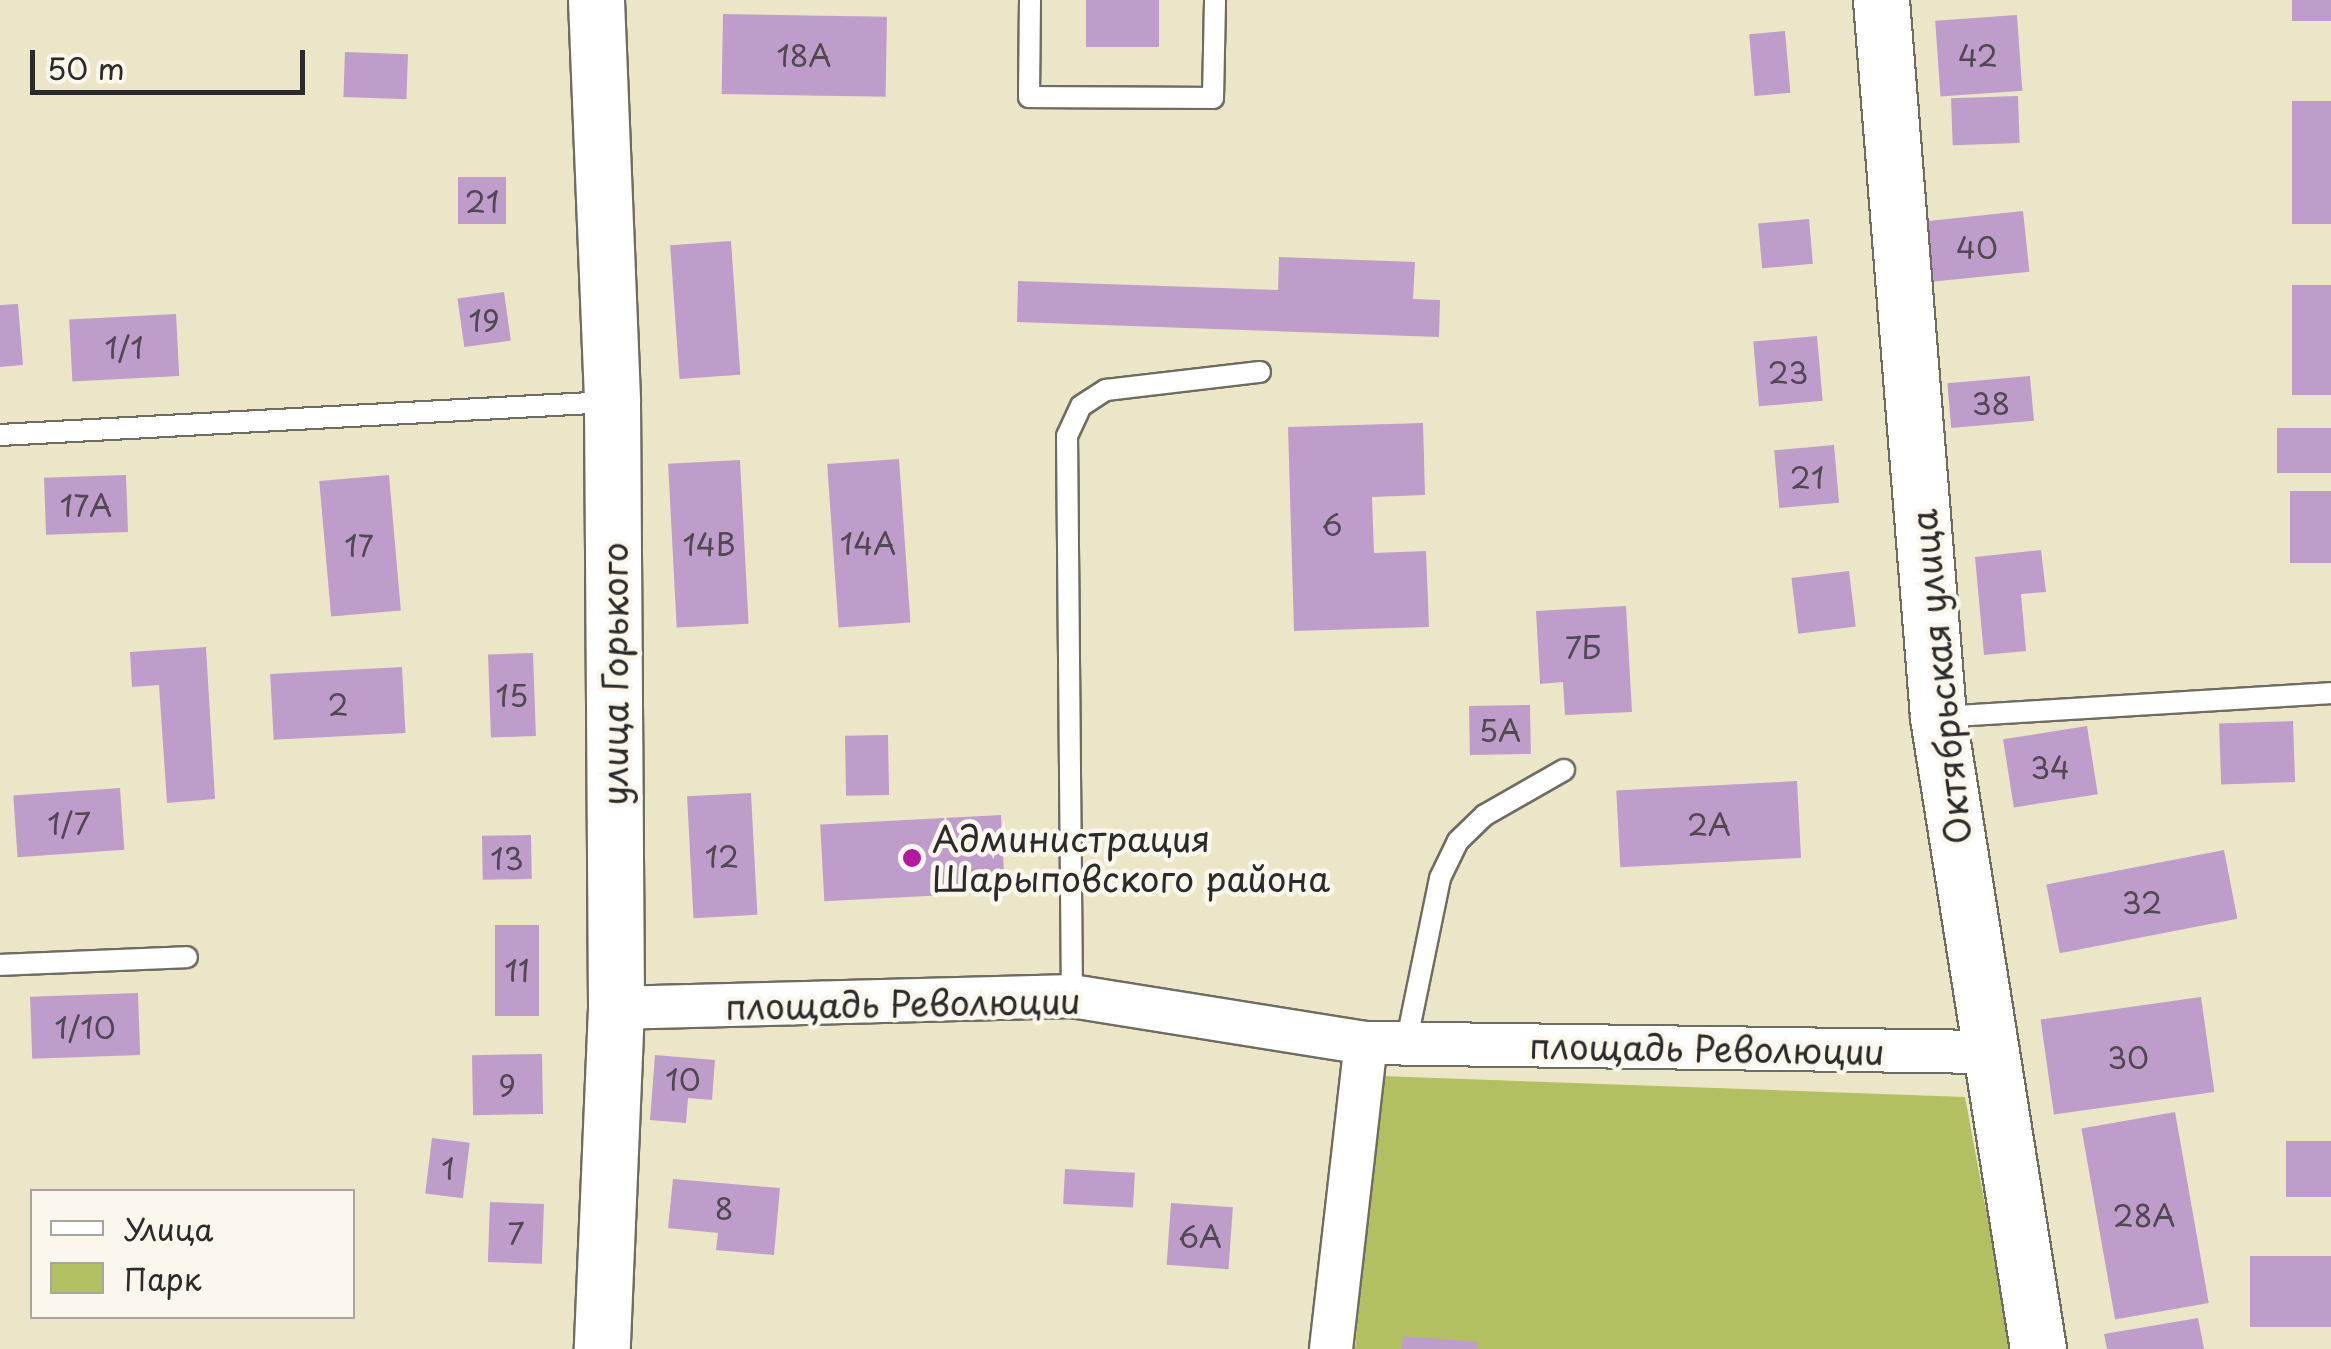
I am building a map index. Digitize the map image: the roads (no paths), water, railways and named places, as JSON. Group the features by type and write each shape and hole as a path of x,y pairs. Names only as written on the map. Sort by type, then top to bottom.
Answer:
{"street":[{"name":"Октябрьская улица","path":"1881,0 1938,718 2038,1349"},
{"name":"улица Горького","path":"602,1349 616,1008 612,402 604,1"},
{"name":"площадь Революции","path":"616,1008 1072,996 1386,1043 1988,1052"},
{"path":"1331,1349 1386,1043"}],"lane":[{"path":"1030,0 1028,97 1195,98 1214,98 1214,0"},
{"path":"1072,996 1067,436 1081,406 1106,390 1260,372"},
{"path":"0,435 612,402"},
{"path":"1938,718 2331,693"},
{"path":"1386,1043 1440,878 1458,841 1485,815 1564,770"},
{"path":"0,965 186,958"}],"place":[{"name":"Администрация Шарыповского района","path":"912,858"}]}
